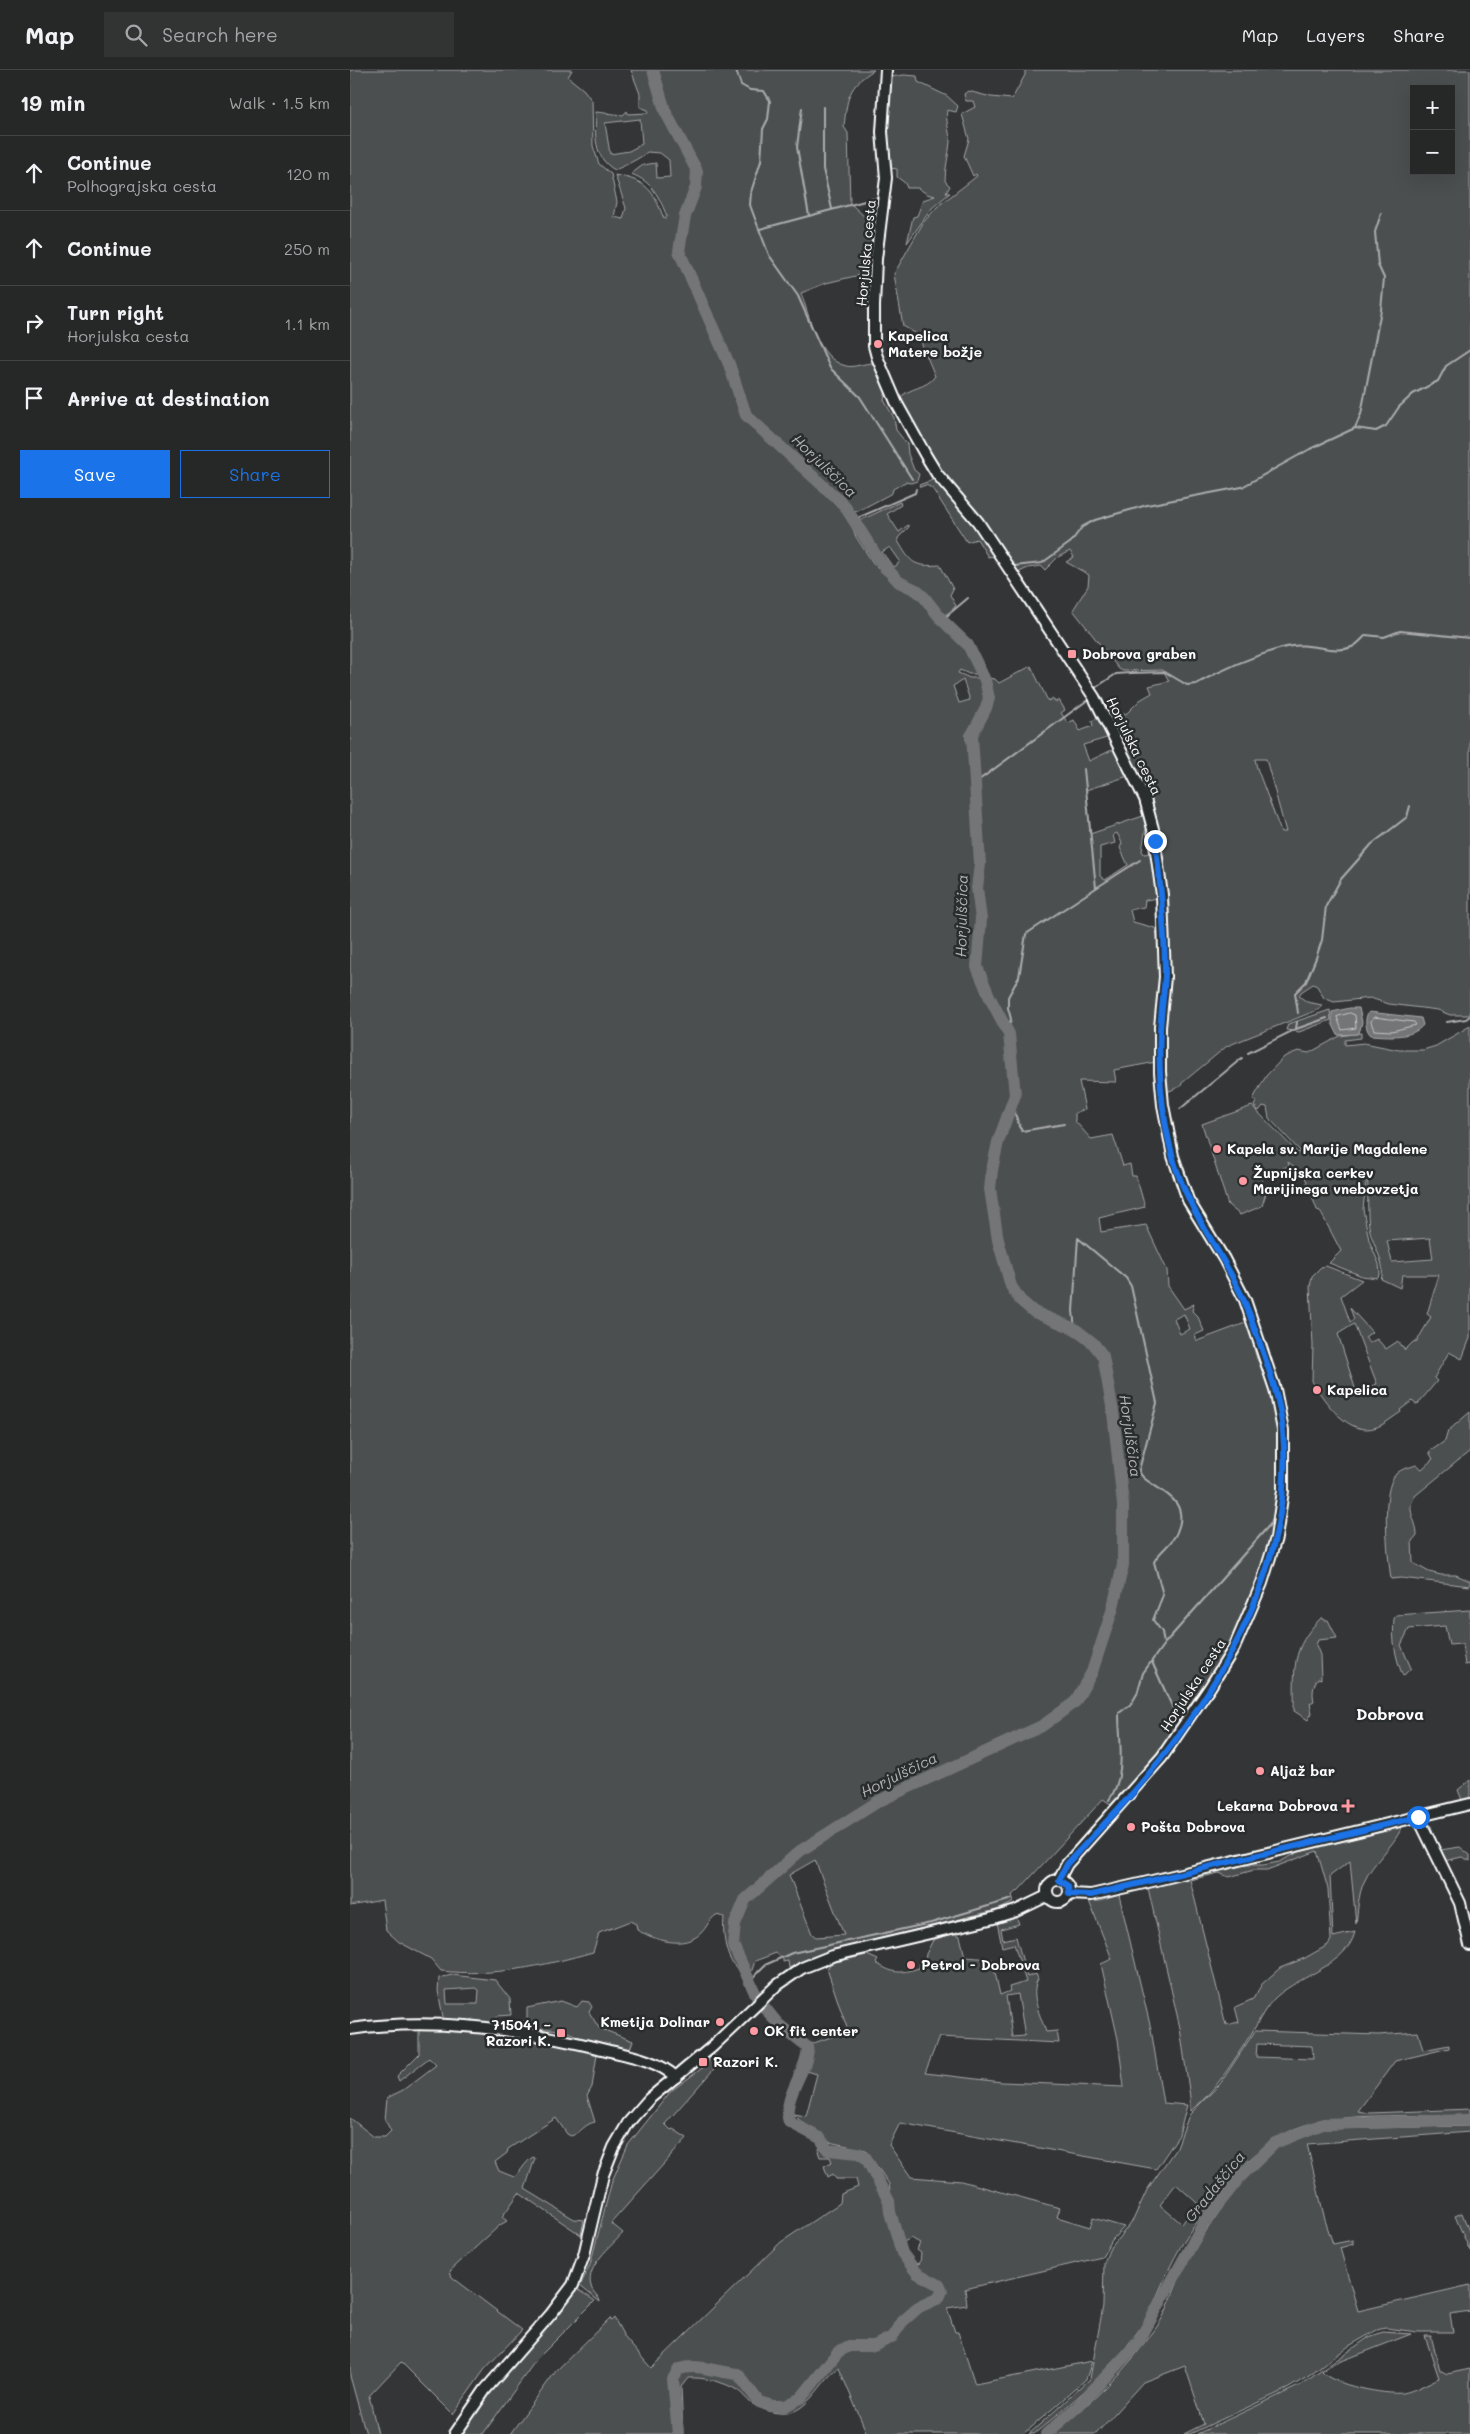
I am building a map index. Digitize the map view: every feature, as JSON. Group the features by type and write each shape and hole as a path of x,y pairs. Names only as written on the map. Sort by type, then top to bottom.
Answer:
{"street":[{"name":"Horjulska cesta","path":"886,74 882,132 886,178 876,259 874,306 874,346 877,357 893,395 926,456 941,479 978,522 1079,672 1094,697 1145,799 1153,829 1162,895 1165,977 1160,1028 1160,1072 1162,1105 1173,1156 1188,1200 1224,1259 1245,1300 1275,1390 1283,1430 1283,1491 1276,1538 1262,1582 1237,1640 1210,1687 1162,1757 1067,1864 1059,1880"},
{"path":"1069,1894 1091,1895 1470,1804"},
{"path":"1418,1817 1460,1902 1470,1944"},
{"path":"1059,1880 1068,1886 1069,1894 1064,1900 1057,1902 1047,1896 1048,1884 1059,1880"},
{"path":"455,2434 485,2390 551,2314 573,2285 584,2255 603,2175 614,2146 639,2109 714,2046 755,2005 787,1977 820,1960 990,1919 1016,1911 1047,1896"},
{"path":"350,2029 394,2024 520,2032 561,2039 633,2056 662,2066 676,2077"}],"shaded area":[{"path":"350,70 572,70 568,77 584,90 592,101 593,146 599,164 611,174 617,202 614,217 623,219 626,208 615,175 635,180 648,188 664,219 667,217 654,191 644,181 631,174 643,165 656,163 657,178 670,177 669,160 660,153 647,152 615,170 603,159 597,145 595,129 596,112 623,115 627,111 628,114 648,113 648,110 640,107 640,94 631,70 874,70 854,87 850,94 844,127 848,133 850,203 867,219 879,215 874,246 871,243 867,252 867,268 870,271 872,269 872,272 826,283 801,293 816,336 828,355 836,362 846,366 873,363 886,390 884,400 894,418 896,430 907,444 908,454 914,470 919,474 917,481 905,482 893,489 892,493 858,511 847,513 856,537 875,566 896,585 915,590 942,625 966,645 979,674 969,674 960,670 958,673 970,678 981,678 984,696 979,713 966,734 966,740 974,751 976,730 990,701 987,678 995,679 999,683 1031,666 1048,701 1052,699 1056,702 1059,700 1065,710 1061,713 1068,723 1074,720 1080,731 1093,726 1092,721 1100,716 1110,737 1083,745 1089,761 1116,748 1131,775 1086,790 1090,834 1146,815 1148,824 1142,851 1144,854 1153,853 1158,898 1145,900 1144,907 1130,910 1133,922 1155,928 1160,942 1162,981 1156,1062 1114,1070 1116,1082 1079,1081 1085,1109 1075,1113 1075,1121 1091,1139 1113,1135 1123,1166 1130,1164 1132,1176 1136,1176 1145,1207 1099,1218 1101,1232 1146,1225 1167,1270 1168,1286 1184,1309 1194,1304 1192,1311 1198,1317 1204,1331 1195,1335 1197,1341 1248,1322 1257,1359 1268,1379 1279,1424 1282,1477 1274,1529 1259,1581 1238,1630 1211,1679 1180,1724 1115,1807 1103,1799 1018,1891 1012,1895 1014,1902 1000,1909 826,1952 789,1968 788,1961 783,1962 783,1959 776,1953 755,1961 751,1973 743,1972 731,1961 725,1943 724,1917 716,1915 701,1933 694,1938 678,1942 669,1942 652,1937 637,1930 636,1924 630,1921 599,1933 593,1952 537,1966 480,1973 441,1971 431,1959 399,1942 386,1930 382,1900 350,1906","holes":["640,119 642,144 629,151 610,154 605,123","963,680 970,700 959,703 953,686","1117,833 1122,843 1120,848 1128,865 1105,880 1100,876 1100,847 1115,843 1113,835","1184,1314 1190,1329 1180,1334 1174,1319","815,1860 844,1935 816,1937 812,1934 789,1875"]},
{"path":"1025,70 1470,70 1470,1015 1450,1015 1438,1010 1389,1004 1370,998 1334,1002 1324,998 1317,986 1313,984 1301,992 1299,996 1307,1002 1322,1005 1320,1009 1227,1046 1182,1083 1181,1086 1167,1092 1164,1052 1166,1045 1169,933 1158,825 1136,769 1113,727 1122,714 1126,714 1140,700 1152,693 1149,686 1169,681 1163,670 1123,671 1119,669 1073,610 1088,586 1089,575 1066,562 1074,557 1070,551 1058,557 1045,570 1041,566 1028,568 1015,574 945,478 899,399 907,392 932,380 935,376 922,345 922,337 903,326 894,274 923,223 937,207 977,176 976,174 973,176 964,156 969,139 962,114 975,107 973,101 966,101 964,94 968,91 991,97 1012,99 1025,75","holes":["1255,759 1266,759 1286,832 1281,832 1257,768"]},
{"path":"917,76 918,82 947,96 958,106 956,112 947,110 950,142 945,181 950,186 946,193 950,193 932,208 907,243 913,217 917,216 923,200 935,196 927,194 918,188 907,188 905,183 897,177 897,169 890,168 887,135 890,77"},
{"path":"935,479 971,520 994,556 988,557 977,539 967,542 932,488 926,485 920,487 919,485"},
{"path":"900,502 901,505 887,514 899,532 908,525 909,527 898,538 898,541 906,554 914,562 924,565 940,565 953,589 950,595 956,606 947,614 941,615 915,585 905,582 890,570 859,521","holes":["890,547 900,561 893,567 882,552"]},
{"path":"1330,1010 1331,1020 1299,1032 1286,1030 1288,1024"},
{"path":"1470,1026 1470,1338 1462,1359 1449,1352 1434,1378 1437,1381 1417,1405 1412,1401 1400,1410 1401,1412 1386,1422 1377,1427 1367,1429 1347,1423 1330,1407 1312,1381 1313,1345 1310,1287 1312,1276 1321,1267 1326,1266 1362,1280 1341,1296 1350,1322 1354,1319 1350,1308 1372,1332 1365,1337 1369,1343 1377,1339 1386,1349 1398,1341 1405,1350 1413,1342 1417,1341 1431,1317 1427,1314 1439,1275 1402,1275 1400,1288 1381,1279 1381,1261 1369,1225 1367,1174 1363,1209 1369,1240 1379,1264 1380,1273 1377,1278 1362,1276 1329,1263 1341,1251 1320,1211 1317,1210 1304,1174 1288,1162 1289,1166 1261,1176 1266,1193 1262,1206 1240,1215 1228,1205 1202,1124 1252,1106 1298,1153 1300,1151 1269,1118 1267,1107 1263,1106 1259,1111 1254,1106 1256,1102 1253,1099 1266,1076 1284,1057 1298,1051 1309,1053 1340,1036 1361,1033 1361,1038 1345,1040 1345,1045 1364,1043 1399,1050 1423,1050 1436,1046","holes":["1430,1238 1433,1259 1392,1262 1387,1241","1354,1324 1377,1384 1356,1391 1338,1334"]},
{"path":"1470,1412 1470,1451 1416,1495 1411,1505 1411,1510 1417,1535 1412,1541 1413,1563 1429,1572 1441,1575 1456,1575 1470,1581 1470,1586 1401,1578 1391,1579 1386,1524 1388,1494 1391,1482 1396,1474 1403,1469 1416,1465 1422,1469 1433,1459 1429,1452 1445,1441 1448,1431"},
{"path":"1470,1610 1470,1664 1465,1665 1462,1644 1449,1645 1445,1626 1409,1629 1401,1645 1411,1668 1403,1676 1396,1655 1393,1634 1396,1615"},
{"path":"1322,1617 1324,1620 1328,1620 1337,1638 1318,1640 1316,1645 1320,1655 1321,1679 1318,1678 1314,1686 1314,1701 1310,1703 1312,1713 1308,1720 1294,1711 1296,1661 1304,1640"},
{"path":"1470,1780 1470,1799 1462,1800 1458,1790"},
{"path":"1430,1824 1440,1850 1460,1847 1470,1855 1470,1861 1462,1857 1444,1861 1427,1828"},
{"path":"1402,1827 1394,1842 1372,1868 1364,1882 1359,1897 1356,1924 1350,1861 1330,1876 1333,1937 1355,1932 1350,1943 1343,1953 1333,1961 1287,1989 1273,2000 1224,2076 1208,2095 1190,2111 1190,2097 1180,2028 1148,1888 1242,1865 1263,1865 1279,1862 1299,1852","holes":["1317,1851 1328,1889 1331,1940 1328,1945 1305,1958 1280,1968 1262,1984 1253,1999 1235,2007 1239,2022 1226,2025 1190,1880 1219,1873 1229,1877 1254,1870 1267,1870"]},
{"path":"1119,1895 1151,2029 1163,2103 1187,2105 1179,2135 1156,2169 900,2123 889,2145 911,2177 961,2181 1060,2208 1057,2217 1090,2227 1093,2218 1124,2227 1112,2240 1102,2257 965,2289 967,2305 947,2308 955,2332 958,2332 975,2384 1092,2361 1086,2379 1024,2434 867,2434 839,2368 805,2404 799,2409 787,2413 776,2413 760,2408 751,2403 737,2390 720,2382 701,2378 688,2378 681,2387 683,2434 510,2434 556,2371 610,2318 611,2321 614,2318 625,2338 651,2368 781,2242 840,2203 841,2194 858,2187 856,2179 836,2179 833,2174 828,2177 824,2166 832,2162 830,2157 820,2157 818,2151 821,2146 833,2152 853,2155 864,2160 868,2166 870,2178 877,2183 886,2198 891,2198 889,2184 866,2150 829,2142 793,2114 806,2116 817,2074 803,2070 813,2052 811,2044 848,2031 827,1969 831,1963 867,1955 878,1960 876,1963 892,1971 912,1970 919,1968 920,1963 925,1961 926,1954 933,1940 954,1933 960,1936 965,1957 992,1959 1000,1995 1010,1991 1009,1987 1026,1982 1014,1944 1002,1947 997,1922 1016,1916 1019,1924 1001,1929 1003,1940 1016,1937 1027,1977 1036,1974 1038,1979 1035,1998 1046,2032 1057,2031 1059,2043 939,2037 925,2073 1002,2082 1124,2087 1118,2039 1101,1964 1112,1959 1089,1901 1100,1901","holes":["1018,1994 1025,2036 1012,2037 1006,1996","911,2238 920,2243 917,2250 921,2253 920,2263 916,2264 910,2260 902,2243"]},
{"path":"452,1975 495,1980 510,1999 511,2015 497,2016 496,2024 444,2022 438,1991 439,1978","holes":["476,1988 479,1990 478,2004 447,2004 446,1990"]},
{"path":"561,2001 577,2007 582,2001 589,2002 592,2007 589,2012 599,2028 633,2041 629,2051 582,2038 563,2030 505,2026 505,2023 527,2021 527,2008"},
{"path":"419,2029 524,2035 591,2049 597,2054 592,2087 587,2096 595,2122 571,2136 567,2134 556,2118 508,2149 507,2153 495,2162 499,2171 514,2177 530,2159 535,2158 525,2189 574,2219 584,2220 581,2235 519,2193 502,2217 507,2221 500,2225 450,2271 452,2277 522,2330 485,2369 453,2414 401,2362 369,2396 378,2434 366,2434 350,2376 350,2118 374,2137 385,2137 391,2131 385,2120 387,2098 403,2090 436,2065 429,2058 399,2081 397,2076 419,2054"},
{"path":"1255,2031 1379,2035 1418,2032 1423,2050 1449,2045 1449,2048 1395,2061 1358,2111 1370,2113 1470,2109 1470,2115 1365,2116 1324,2121 1305,2125 1285,2134 1264,2147 1226,2184 1193,2226 1180,2247 1146,2318 1114,2362 1034,2434 1029,2434 1090,2379 1103,2306 1104,2263 1109,2250 1133,2220 1147,2190 1177,2147 1189,2115 1220,2084","holes":["1257,2044 1312,2046 1313,2059 1256,2057","1176,2184 1197,2203 1182,2224 1160,2205"]},
{"path":"713,2054 721,2061 665,2124 671,2130 673,2129 687,2138 611,2223 623,2233 601,2257 592,2271 591,2286 600,2302 580,2286 590,2265 612,2181 628,2145 671,2091 705,2066"},
{"path":"1470,2126 1470,2132 1307,2144 1325,2220 1333,2244 1353,2240 1353,2244 1340,2248 1358,2311 1470,2285 1470,2311 1450,2314 1453,2332 1418,2332 1385,2328 1377,2330 1349,2346 1309,2376 1287,2389 1190,2434 1184,2434 1204,2424 1185,2366 1143,2382 1096,2434 1053,2434 1109,2384 1145,2343 1160,2322 1190,2257 1212,2221 1254,2170 1282,2144 1303,2135 1325,2129"},
{"path":"1462,2213 1470,2234 1470,2251 1455,2216"},
{"path":"579,2290 595,2301 536,2360 483,2434 460,2434 500,2378 565,2305 575,2291"},
{"path":"1383,2332 1411,2334 1334,2364 1322,2372 1337,2381 1372,2391 1403,2393 1412,2391 1439,2378 1425,2336 1431,2336 1440,2370 1447,2374 1470,2369 1470,2434 1197,2434 1301,2385 1369,2337"}],"water":[{"path":"1359,1008 1362,1022 1360,1030 1357,1034 1338,1035 1332,1023 1332,1012"},
{"path":"1369,1012 1421,1018 1423,1025 1413,1033 1406,1035 1371,1035 1367,1030 1366,1024 1366,1017"}],"waterway":[{"name":"Horjulščica","path":"653,70 665,111 697,171 696,187 685,216 679,251 729,364 746,415 844,505 879,560 899,582 916,590 924,597 942,620 968,645 985,680 989,698 972,735 980,864 977,888 981,919 977,967 990,998 1009,1034 1015,1095 998,1142 992,1170 990,1189 998,1240 1011,1286 1020,1300 1034,1312 1075,1329 1093,1343 1103,1356 1113,1412 1123,1505 1123,1565 1112,1611 1092,1672 1075,1702 1042,1726 879,1801 800,1851 745,1900 735,1924 733,1945 755,1993 778,2024 807,2047 805,2062 789,2102 789,2122 820,2138 828,2150 858,2153 866,2158 889,2201 890,2212 902,2253 917,2273 939,2285 942,2291 939,2298 919,2307 902,2322 892,2337 874,2346 849,2346 838,2352 801,2398 785,2406 773,2406 759,2402 738,2374 694,2367 679,2369 673,2379 678,2434"},
{"path":"736,70 741,85 750,90 764,91 770,101 768,119 763,129 761,161 751,192 750,205 769,255 798,296 830,368 860,397 912,479"},
{"path":"823,107 823,169 832,209"},
{"path":"802,108 797,147 809,216"},
{"path":"760,229 876,198"},
{"path":"1355,428 1361,414 1381,310 1384,278 1378,265 1375,232 1381,214"},
{"path":"1014,566 1042,563 1071,542 1082,527 1095,520 1147,505 1242,487 1310,449 1355,428 1376,431 1386,426 1399,407 1413,394 1438,381 1446,366 1470,350"},
{"path":"853,520 915,493 916,489"},
{"path":"942,620 968,598"},
{"path":"1095,688 1116,674 1131,673 1165,672 1187,685 1196,684 1240,662 1274,650 1295,646 1345,649 1354,646 1366,635 1384,637 1400,631 1470,638"},
{"path":"975,783 1089,699"},
{"path":"1007,1031 1011,1019 1008,997 1019,977 1026,934 1096,888 1084,769"},
{"path":"1298,1013 1295,993 1306,982 1316,958 1322,940 1326,906 1341,879 1372,844 1407,817 1410,806"},
{"path":"1096,888 1140,860"},
{"path":"1447,1022 1466,1019 1470,1016"},
{"path":"1248,1053 1296,1029 1327,1018"},
{"path":"1296,1029 1297,1022"},
{"path":"1180,1109 1242,1058"},
{"path":"1012,1107 1022,1131 1064,1124"},
{"path":"1075,1329 1073,1311 1078,1238 1126,1278 1131,1286 1157,1403 1139,1470 1142,1476 1174,1500 1179,1508 1180,1519 1175,1537 1154,1562 1163,1595 1153,1620 1162,1632 1164,1644 1143,1673 1137,1694 1131,1704 1119,1713 1120,1769 1115,1790 1109,1800"},
{"path":"1165,1643 1274,1520"},
{"path":"1152,1662 1180,1724"},
{"path":"751,1983 765,1965 792,1953 931,1923 1012,1899"},
{"name":"Gradaščica","path":"1046,2434 1078,2406 1138,2343 1204,2222 1240,2177 1275,2143 1323,2124 1470,2120"}],"place":[{"name":"Kapelica Matere božje","path":"878,344"},
{"name":"Dobrova graben","path":"1072,654"},
{"name":"Kapela sv. Marije Magdalene","path":"1217,1149"},
{"name":"Župnijska cerkev Marijinega vnebovzetja","path":"1243,1181"},
{"name":"Kapelica","path":"1317,1390"},
{"name":"Aljaž bar","path":"1260,1771"},
{"name":"Lekarna Dobrova","path":"1348,1806"},
{"name":"Pošta Dobrova","path":"1131,1827"},
{"name":"Petrol - Dobrova","path":"911,1965"},
{"name":"Kmetija Dolinar","path":"720,2022"},
{"name":"OK fit center","path":"754,2031"},
{"name":"715041 ~ Razori K.","path":"561,2033"},
{"name":"Razori K.","path":"703,2062"}],"district":[{"name":"Dobrova","path":"1390,1714"}],"route":[{"path":"1155,841 1164,929 1165,977 1159,1052 1162,1105 1173,1156 1188,1200 1236,1280 1245,1300 1275,1390 1283,1430 1284,1470 1281,1513 1276,1538 1262,1582 1241,1633 1223,1668 1162,1757 1143,1781 1067,1864 1059,1880 1066,1883 1069,1894 1091,1895 1418,1817"}]}
